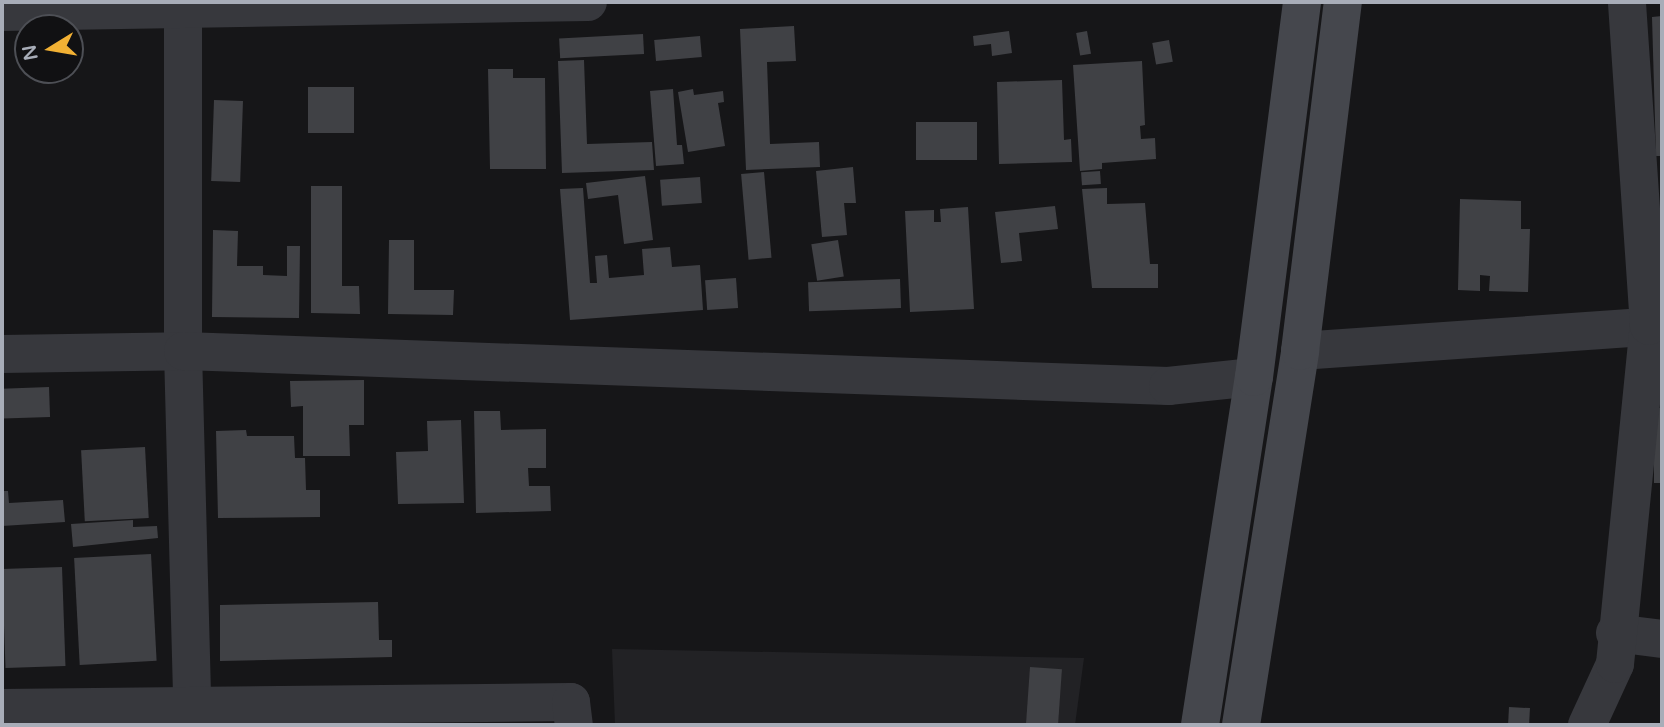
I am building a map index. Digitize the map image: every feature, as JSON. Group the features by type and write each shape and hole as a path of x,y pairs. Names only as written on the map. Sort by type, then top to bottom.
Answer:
{"street":[{"path":"2,12 183,5 589,2"},
{"path":"1199,725 1254,377 1302,2"},
{"path":"1241,725 1300,351 1343,2"},
{"path":"1587,725 1615,664 1615,633 1656,326 1628,2"},
{"path":"183,5 183,351 193,715"},
{"path":"1300,351 1656,326"},
{"path":"2,354 183,351 1168,386 1254,377"},
{"path":"1615,633 1662,639"},
{"path":"2,708 193,715 571,702 574,725"}],"shaded area":[{"path":"612,649 1084,658 1075,725 615,725"}],"building":[{"path":"1662,16 1662,156 1656,156 1652,17"},
{"path":"794,26 796,61 767,62 770,144 819,142 820,167 746,170 740,29"},
{"path":"1009,31 1012,53 992,56 991,44 974,46 973,36"},
{"path":"1087,31 1091,54 1080,56 1076,33"},
{"path":"643,34 644,54 560,58 559,38"},
{"path":"700,36 702,57 656,61 654,40"},
{"path":"1169,40 1173,62 1156,65 1152,43"},
{"path":"584,60 587,144 652,142 654,170 562,173 558,61"},
{"path":"1142,61 1145,125 1140,126 1141,139 1155,138 1156,159 1102,163 1102,169 1080,171 1073,65"},
{"path":"488,69 513,69 513,78 545,78 546,169 490,169"},
{"path":"1062,80 1064,140 1071,139 1072,162 999,164 997,82"},
{"path":"308,87 354,87 354,133 308,133"},
{"path":"673,89 677,145 682,145 684,164 656,166 650,91"},
{"path":"693,89 694,95 723,91 724,102 718,103 725,146 688,152 678,92"},
{"path":"214,100 243,101 240,182 211,181"},
{"path":"916,122 977,122 977,160 916,160"},
{"path":"853,167 856,203 844,203 847,235 822,237 816,171"},
{"path":"1100,171 1101,184 1082,185 1081,172"},
{"path":"764,172 771,258 749,260 741,174"},
{"path":"645,176 653,240 624,244 618,195 588,199 586,183"},
{"path":"700,177 702,203 662,206 660,180"},
{"path":"311,186 342,186 342,286 359,286 360,314 311,313"},
{"path":"583,188 590,283 597,283 595,256 607,255 609,278 644,275 642,249 670,247 672,267 700,265 703,310 570,320 560,189"},
{"path":"1107,188 1107,204 1145,203 1150,264 1158,264 1158,288 1092,288 1082,189"},
{"path":"1460,199 1521,201 1521,229 1530,229 1528,292 1489,291 1490,276 1480,275 1480,291 1458,290"},
{"path":"1055,206 1058,229 1019,233 1022,261 1001,263 995,212"},
{"path":"968,207 974,309 910,312 905,211 934,210 934,222 941,222 940,209"},
{"path":"213,230 238,231 237,266 263,266 263,275 287,276 287,246 300,246 299,318 212,317"},
{"path":"389,240 414,240 414,290 454,290 453,315 388,314"},
{"path":"838,240 844,277 817,281 811,244"},
{"path":"736,278 738,308 707,310 705,280"},
{"path":"900,279 901,308 809,311 808,282"},
{"path":"364,380 364,425 349,425 350,456 303,456 303,406 291,407 290,381"},
{"path":"49,387 50,417 3,419 2,389"},
{"path":"1654,408 1662,408 1662,483 1654,483"},
{"path":"474,411 500,411 501,430 546,429 546,468 528,468 529,486 550,486 551,511 476,513"},
{"path":"461,420 464,503 398,504 396,452 428,451 427,421"},
{"path":"246,430 247,436 294,436 295,458 305,458 306,490 320,490 320,517 218,518 216,431"},
{"path":"145,447 149,518 85,521 81,450"},
{"path":"2,491 8,491 9,503 63,500 65,522 2,526"},
{"path":"133,520 133,527 157,526 158,538 73,547 71,524"},
{"path":"151,554 157,661 80,665 74,558"},
{"path":"62,567 65,666 5,668 2,569"},
{"path":"378,602 379,640 392,640 392,657 220,661 220,605"},
{"path":"1030,667 1062,669 1058,725 1026,725"},
{"path":"1509,707 1530,708 1529,725 1508,725"}]}
